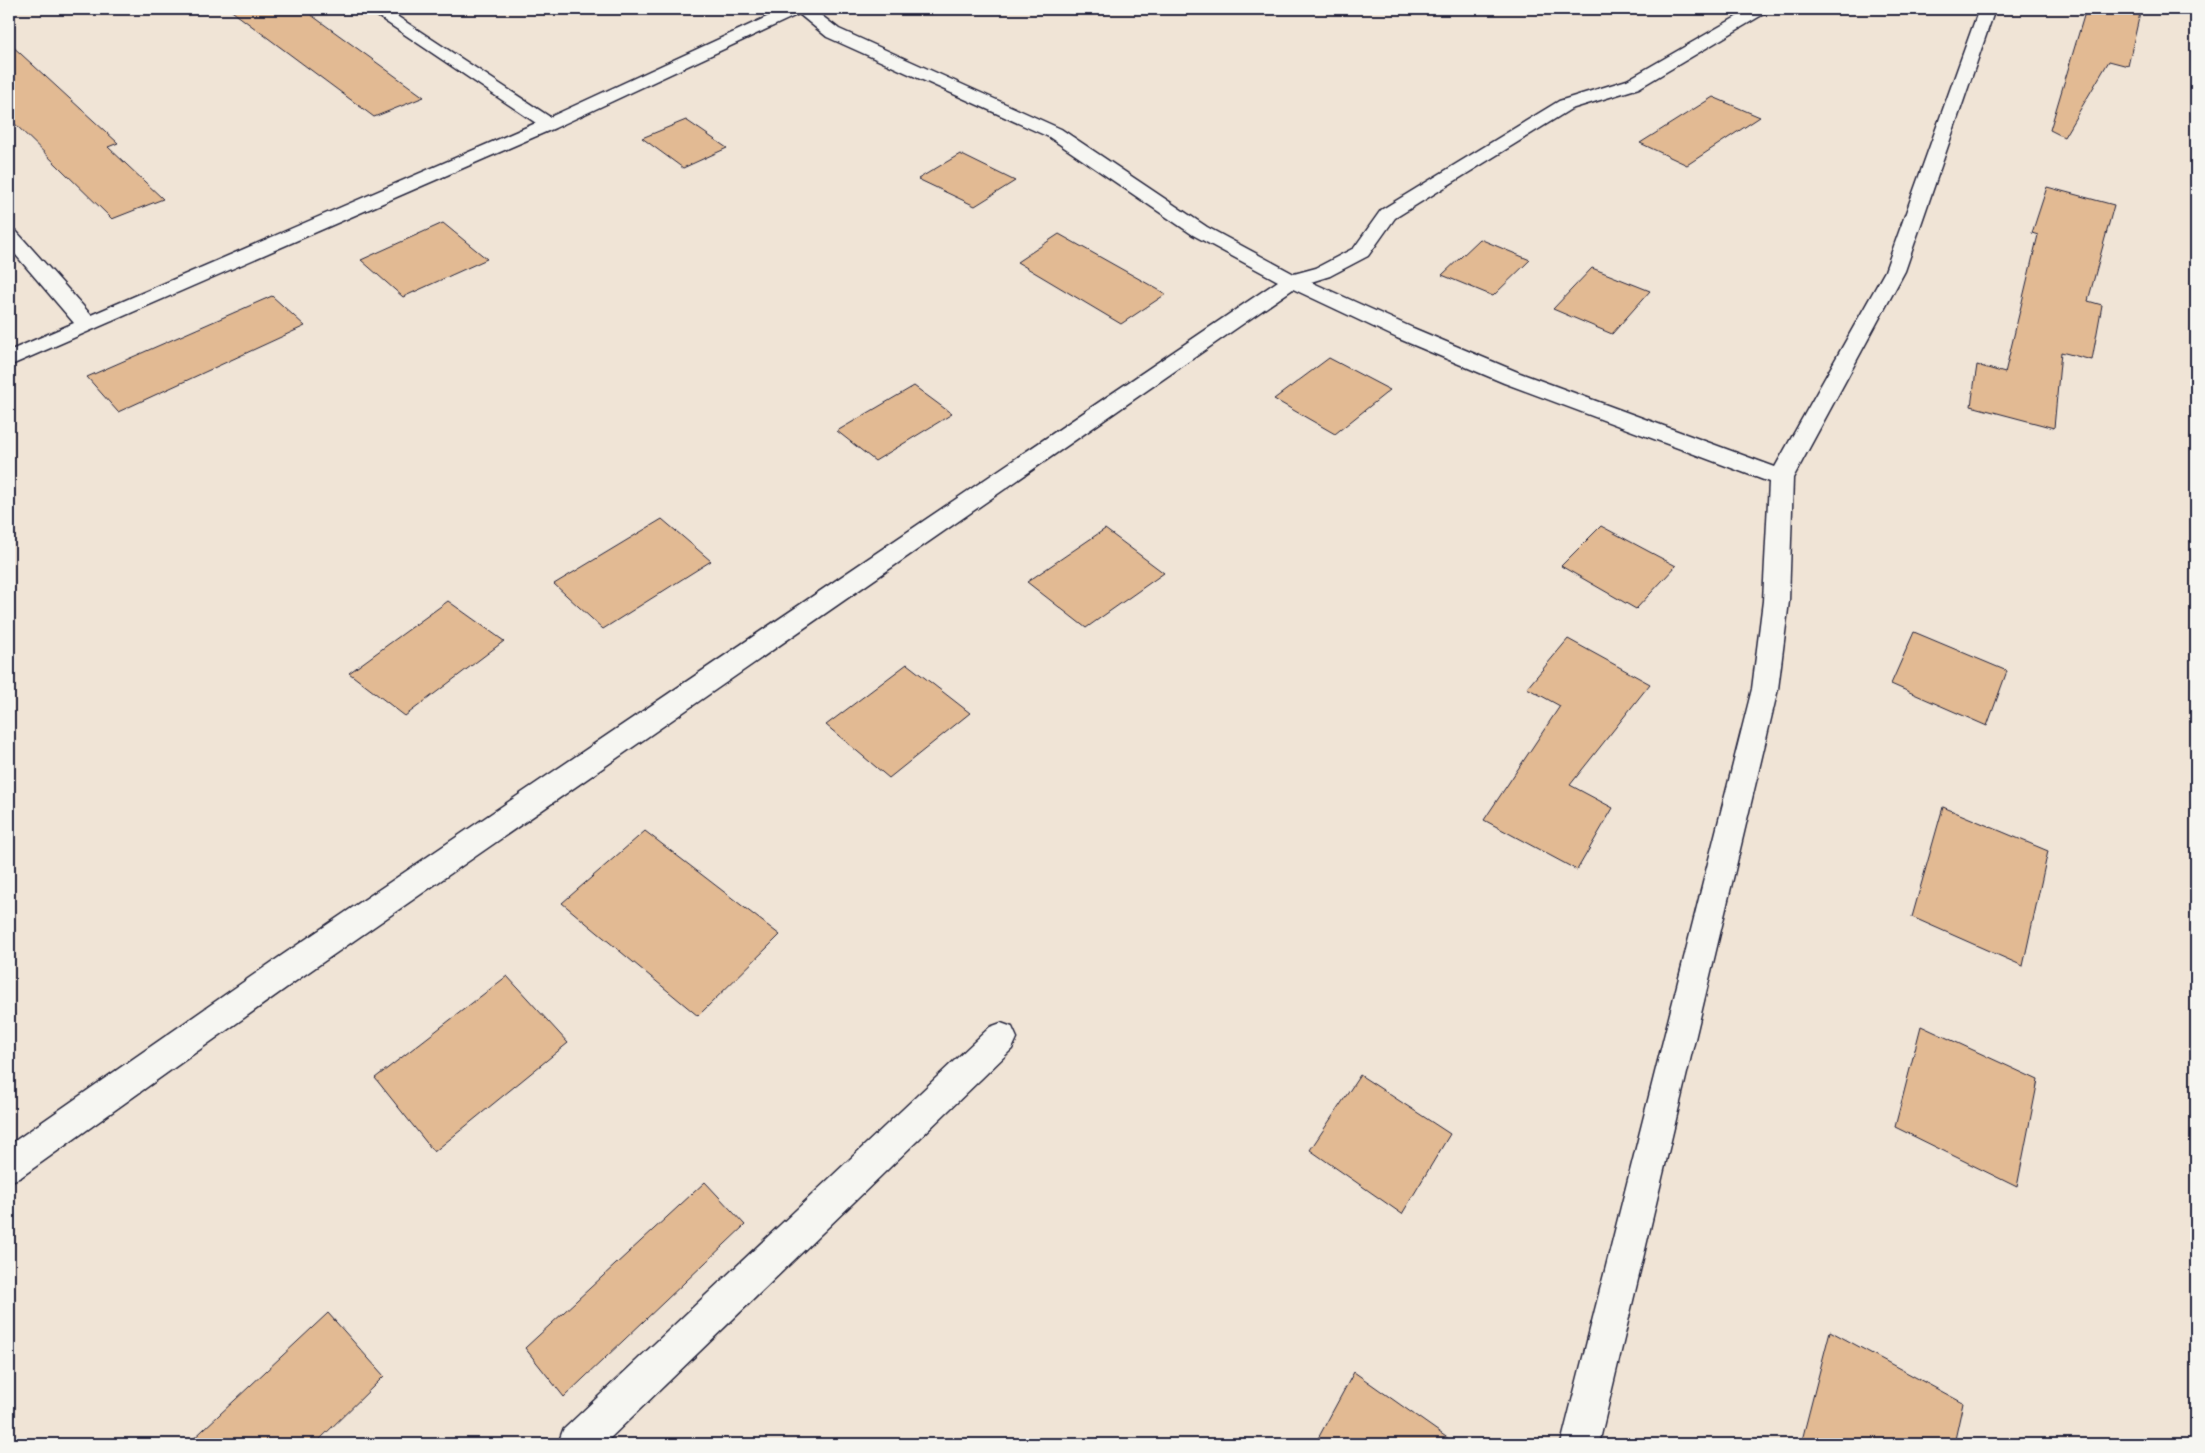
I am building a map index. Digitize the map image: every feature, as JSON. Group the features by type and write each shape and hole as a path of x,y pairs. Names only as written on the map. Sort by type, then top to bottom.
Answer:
{"street":[{"path":"375,9 549,124"},
{"path":"9,359 549,124 797,9"},
{"path":"803,9 833,33 1055,133 1200,231 1292,281 1406,333 1512,378 1781,478"},
{"path":"9,1165 289,968 1292,281 1323,272 1361,252 1388,214 1565,106 1633,84 1761,9"},
{"path":"1580,1444 1765,689 1776,601 1781,478 1895,271 1987,9"},
{"path":"9,235 88,325"},
{"path":"577,1444 1001,1038"}],"building":[{"path":"229,9 303,9 424,97 374,117"},
{"path":"2086,9 2141,9 2128,66 2109,61 2064,137 2050,130"},
{"path":"9,43 118,143 108,147 163,199 112,219 9,118"},
{"path":"1713,97 1760,117 1687,165 1640,143"},
{"path":"686,120 727,148 683,168 642,138"},
{"path":"960,154 1015,181 975,206 918,179"},
{"path":"2047,187 2114,205 2088,301 2102,305 2092,360 2061,352 2054,428 1971,406 1977,365 2005,373 2038,235 2032,233"},
{"path":"443,223 487,259 403,297 361,260"},
{"path":"1059,234 1166,294 1121,324 1017,262"},
{"path":"1480,239 1530,260 1493,296 1442,275"},
{"path":"1592,268 1650,291 1612,334 1553,309"},
{"path":"272,296 305,326 118,412 87,377"},
{"path":"1329,358 1390,390 1335,434 1274,399"},
{"path":"914,386 952,414 875,461 837,431"},
{"path":"662,519 711,561 603,629 554,584"},
{"path":"1601,526 1676,566 1636,609 1561,566"},
{"path":"1105,529 1164,573 1086,628 1027,582"},
{"path":"448,601 504,641 405,716 349,673"},
{"path":"1914,632 2007,671 1987,726 1891,684"},
{"path":"1568,639 1650,684 1570,785 1613,808 1577,870 1484,820 1560,706 1527,688"},
{"path":"907,664 970,713 889,778 826,725"},
{"path":"1943,807 2048,851 2023,966 1912,917"},
{"path":"645,831 780,935 698,1016 562,903"},
{"path":"507,976 568,1043 434,1152 375,1078"},
{"path":"1921,1026 2038,1080 2017,1187 1895,1127"},
{"path":"1360,1075 1450,1134 1402,1214 1310,1150"},
{"path":"705,1182 745,1225 564,1397 525,1348"},
{"path":"328,1313 384,1376 315,1444 188,1444"},
{"path":"1830,1331 1963,1403 1954,1444 1801,1444"},
{"path":"1354,1372 1456,1444 1315,1444"}]}
